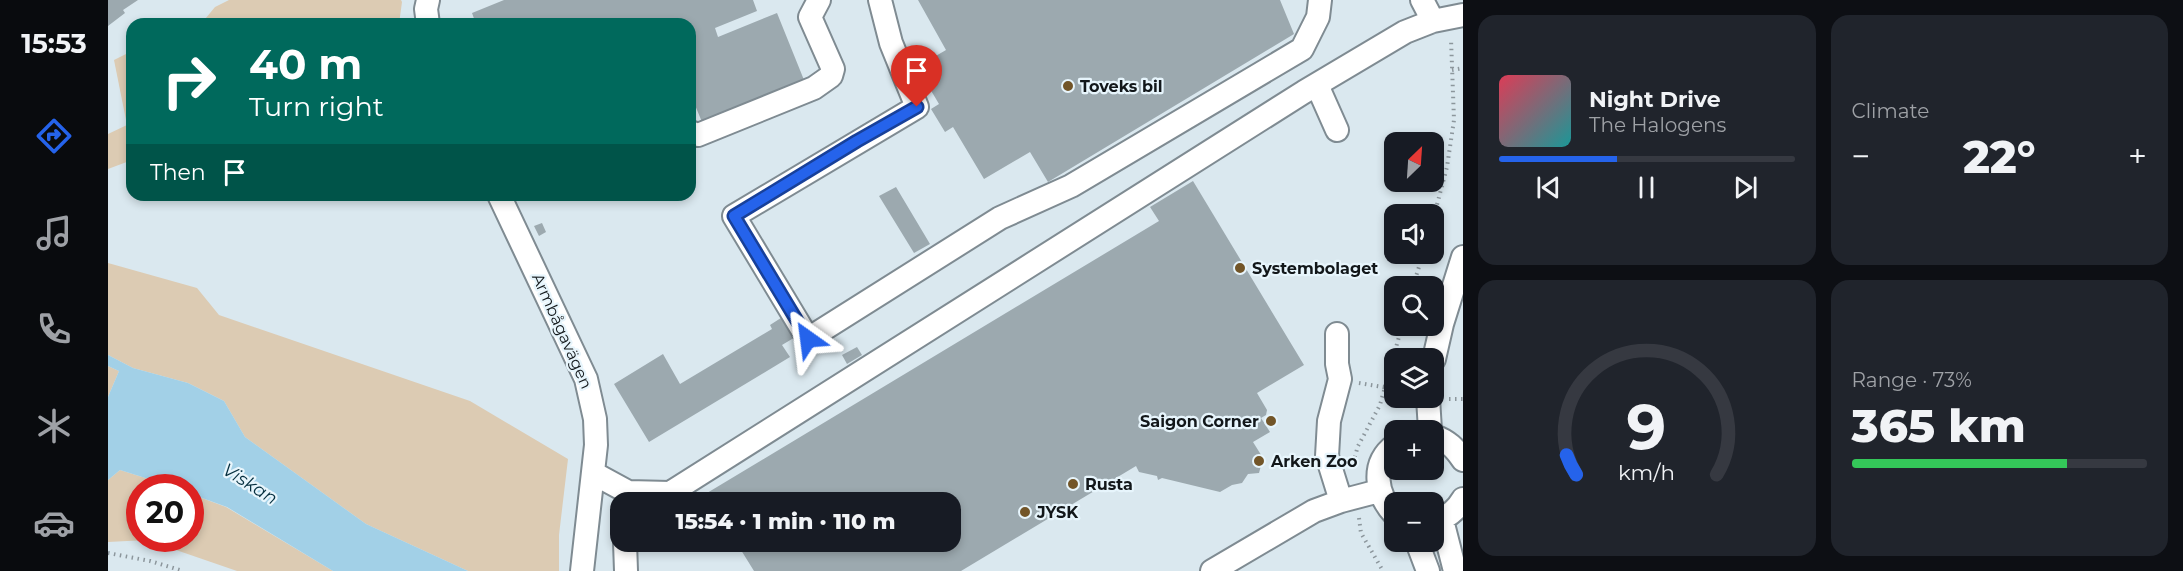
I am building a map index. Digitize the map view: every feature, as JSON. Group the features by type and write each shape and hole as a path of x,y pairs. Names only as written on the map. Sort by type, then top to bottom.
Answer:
{"street":[{"path":"427,18 428,0"},
{"path":"696,134 814,88 831,76 833,69 810,17 819,0"},
{"path":"880,0 891,43 917,107 734,216 808,339 1000,219 1071,186 1302,49 1318,16 1320,0"},
{"path":"1422,0 1448,18"},
{"path":"672,492 1310,88 1405,32 1448,18"},
{"path":"1310,88 1337,130"},
{"name":"Armbågavägen","path":"502,201 586,379 595,419 596,445 582,571"},
{"path":"1436,348 1463,257"},
{"path":"1337,334 1337,364 1340,379 1329,421 1327,456 1341,501"},
{"path":"1444,440 1455,448 1463,460"},
{"path":"1384,457 1378,476 1379,491 1384,501"},
{"path":"593,473 621,492"},
{"path":"1212,571 1314,511 1379,491"},
{"path":"1444,518 1454,512 1463,499"},
{"path":"1444,539 1455,571"},
{"path":"625,552 626,571"},
{"path":"1421,552 1428,571"}],"path":[{"path":"1437,204 1447,167 1454,120 1448,18"},
{"path":"1452,70 1463,68"},
{"path":"108,553 150,561 183,571"}],"shaded area":[{"path":"229,0 401,0 402,2 400,18 206,18 215,7"},
{"path":"126,54 126,120 114,60"},
{"path":"126,125 126,162 108,169 108,134"},
{"path":"108,263 197,288 219,315 470,401 568,459 559,535 559,571 468,571 366,524 245,437 224,401 188,383 133,368 108,355"},
{"path":"108,366 119,371 108,397"},
{"path":"120,470 133,474 126,474 126,541 108,542 108,480"},
{"path":"204,499 226,507 333,571 237,571 182,552 204,552"}],"water":[{"name":"Viskan","path":"108,355 133,368 188,383 224,401 245,437 366,524 468,571 333,571 227,507 204,499 204,474 133,474 120,470 108,480 108,397 119,371 108,366"}],"building":[{"path":"108,0 138,0 123,10 125,13 108,26"},
{"path":"504,0 753,0 757,11 715,28 718,37 777,13 804,80 702,122 696,108 696,18 474,18 472,13"},
{"name":"Toveks bil","path":"918,0 1280,0 1294,34 1048,182 1030,152 984,179 953,127 945,132 931,109 939,104 917,67 946,50"},
{"path":"1193,181 1304,365 1257,393 1267,410 1266,415 1261,418 1270,432 1253,442 1263,458 1259,473 1248,474 1242,483 1232,485 1220,492 1162,478 1158,480 1157,476 1139,472 1136,466 961,571 754,571 742,552 961,552 961,492 709,492 1159,221 1150,207"},
{"path":"896,187 930,244 914,253 879,196"},
{"path":"542,223 546,232 539,236 534,226"},
{"path":"784,316 797,336 782,345 790,357 649,442 614,384 663,354 680,384 772,329 770,325"},
{"path":"857,347 862,355 847,364 842,355"}],"place":[{"name":"Toveks bil","path":"1068,86"},
{"name":"Systembolaget","path":"1240,268"},
{"name":"Saigon Corner","path":"1271,421"},
{"name":"Arken Zoo","path":"1259,461"},
{"name":"Rusta","path":"1073,484"},
{"name":"JYSK","path":"1025,512"}],"route":[{"path":"808,339 734,216 917,107"}]}
